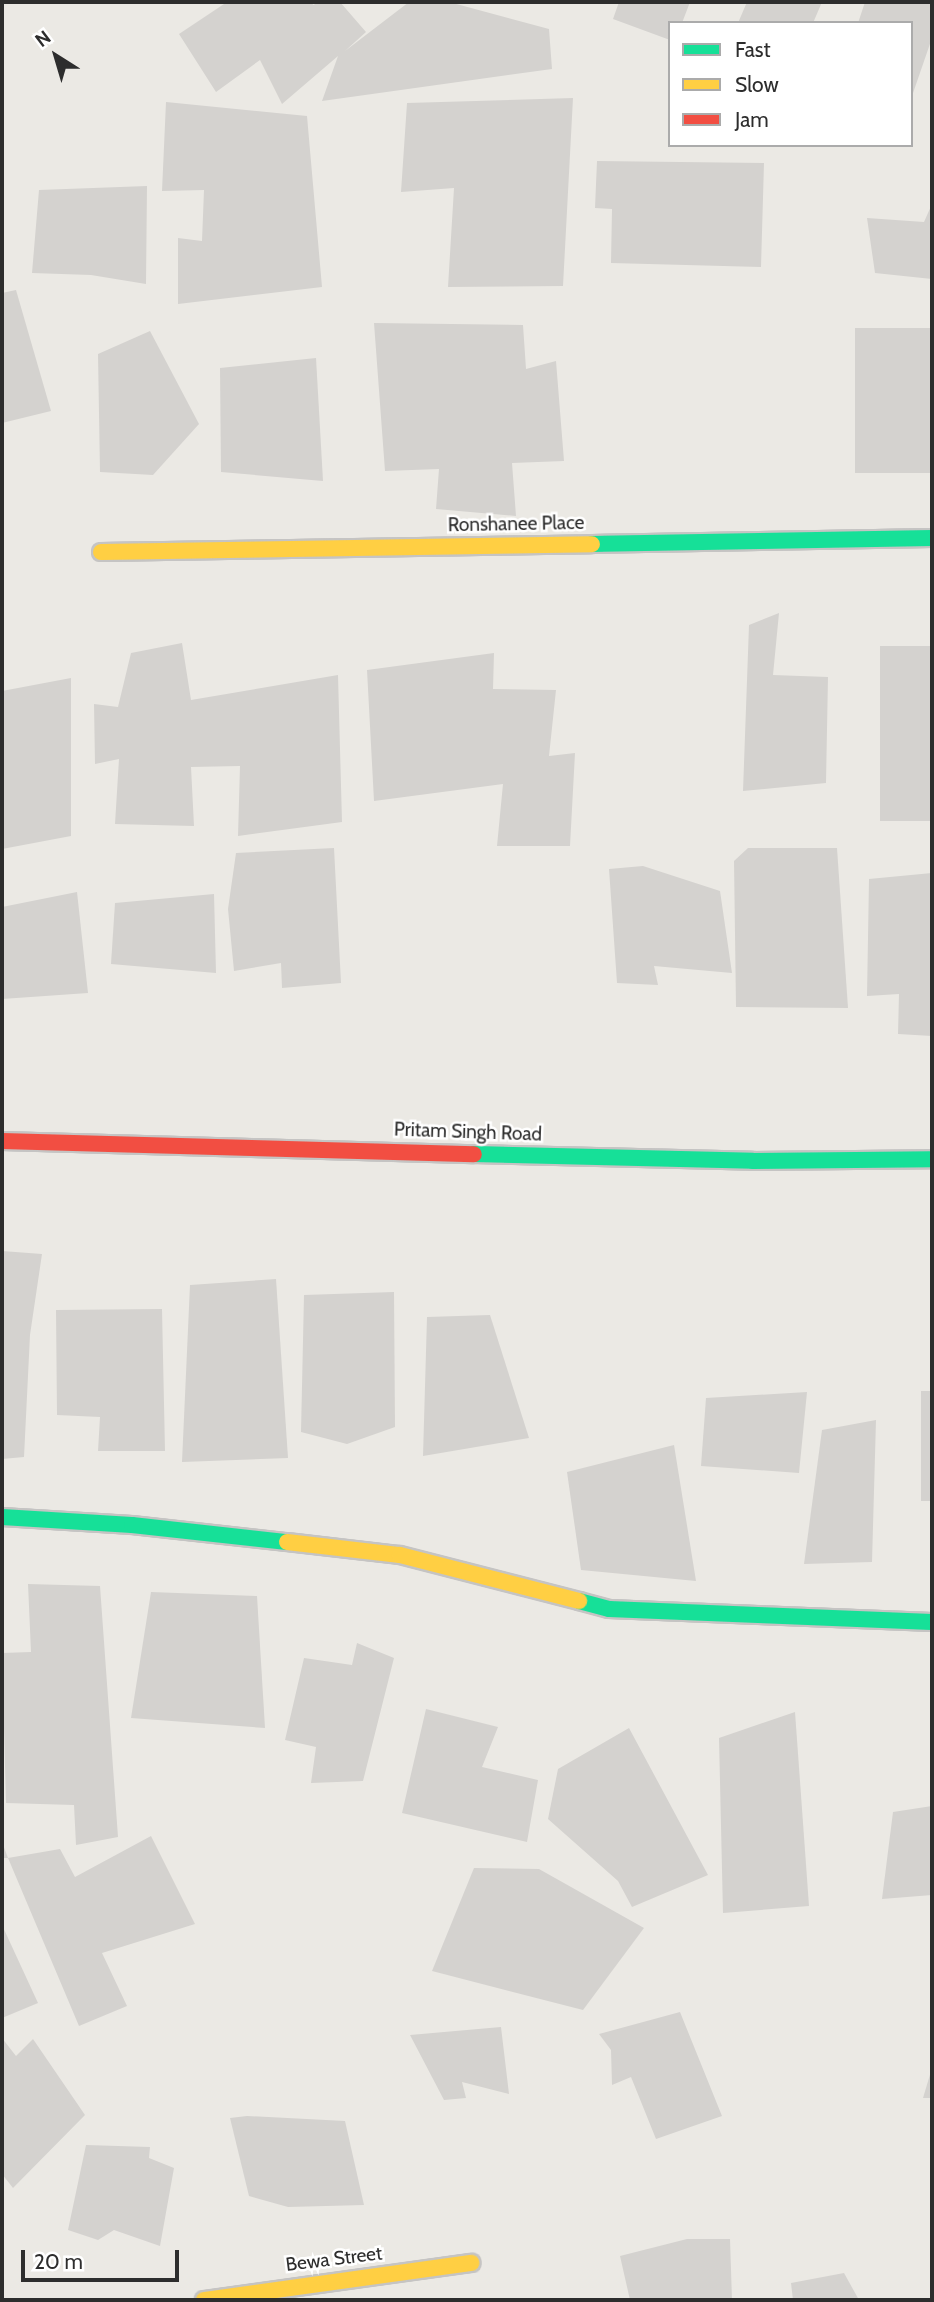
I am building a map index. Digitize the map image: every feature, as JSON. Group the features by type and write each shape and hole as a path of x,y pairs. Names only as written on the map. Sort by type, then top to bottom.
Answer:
{"street":[{"name":"Ronshanee Place","path":"101,552 932,538"},
{"name":"Pritam Singh Road","path":"2,1140 753,1161 932,1159"},
{"path":"2,1517 132,1525 400,1555 609,1609 932,1622"},
{"name":"Bewa Street","path":"204,2300 231,2294 471,2263"}],"building":[{"path":"227,2 312,2 313,5 320,2 340,2 366,32 345,51 409,2 449,2 549,29 552,69 322,101 338,56 282,104 260,60 216,92 179,34"},
{"path":"619,2 690,2 683,21 668,21 668,39 613,19"},
{"path":"747,2 822,2 814,21 739,21"},
{"path":"865,2 932,2 932,38 913,93 913,21 859,21"},
{"path":"573,98 563,286 448,287 454,188 401,192 407,103"},
{"path":"166,102 307,116 322,287 178,304 178,238 202,241 204,190 162,191"},
{"path":"597,161 764,163 761,267 611,263 612,209 595,208"},
{"path":"147,186 146,284 91,275 32,273 39,190"},
{"path":"932,204 932,279 875,273 867,218 924,222"},
{"path":"16,290 51,411 2,423 2,293"},
{"path":"374,323 523,325 526,369 556,361 564,461 512,463 516,516 436,509 439,469 385,471"},
{"path":"855,328 932,328 932,473 855,473"},
{"path":"150,331 199,424 153,475 100,472 98,354"},
{"path":"316,358 323,481 221,472 220,368"},
{"path":"779,613 773,675 828,677 826,783 743,791 749,625"},
{"path":"182,643 191,700 338,675 342,822 238,836 240,766 191,767 194,826 115,824 119,759 95,764 94,704 118,707 131,653"},
{"path":"880,646 932,646 932,821 880,821"},
{"path":"494,653 493,689 556,690 549,756 575,753 570,846 497,846 503,784 374,801 367,670"},
{"path":"71,678 71,836 2,849 2,691"},
{"path":"334,848 341,983 282,988 281,963 234,971 228,909 236,853"},
{"path":"748,848 837,848 848,1008 736,1007 734,861"},
{"path":"643,866 720,891 732,973 654,966 658,985 617,983 609,869"},
{"path":"932,873 932,1036 898,1034 899,994 867,996 869,879"},
{"path":"77,892 88,993 2,999 2,907"},
{"path":"214,894 216,973 111,964 115,903"},
{"path":"2,1251 42,1254 30,1335 24,1457 2,1459"},
{"path":"276,1279 288,1458 182,1462 190,1285"},
{"path":"394,1292 395,1427 347,1444 301,1432 304,1295"},
{"path":"162,1309 165,1451 98,1451 100,1417 57,1415 56,1310"},
{"path":"490,1315 529,1438 423,1456 427,1317"},
{"path":"921,1391 932,1391 932,1501 921,1501"},
{"path":"807,1392 799,1473 701,1466 706,1398"},
{"path":"876,1420 872,1562 804,1564 822,1430"},
{"path":"674,1445 696,1581 581,1570 567,1472"},
{"path":"28,1584 100,1586 118,1837 76,1845 74,1805 6,1803 2,1653 31,1652"},
{"path":"151,1592 257,1596 265,1728 131,1718"},
{"path":"357,1643 394,1658 363,1781 311,1783 316,1747 285,1740 304,1658 352,1665"},
{"path":"426,1709 498,1727 482,1767 538,1780 527,1842 402,1813"},
{"path":"795,1712 809,1906 723,1913 719,1738"},
{"path":"629,1728 708,1875 632,1907 618,1881 548,1819 558,1769"},
{"path":"932,1806 932,1895 882,1899 893,1812"},
{"path":"151,1836 195,1924 102,1953 127,2006 79,2026 8,1858 60,1849 75,1877"},
{"path":"2,1842 8,1858 2,1858"},
{"path":"474,1868 539,1869 644,1928 583,2010 432,1971"},
{"path":"2,1925 38,2003 2,2018"},
{"path":"680,2012 722,2116 656,2139 631,2077 612,2085 611,2050 599,2034"},
{"path":"501,2027 509,2094 462,2082 466,2098 444,2100 410,2035"},
{"path":"2,2038 16,2056 33,2039 85,2115 13,2188 2,2174"},
{"path":"932,2068 932,2098 923,2098"},
{"path":"247,2116 345,2121 364,2205 288,2207 249,2196 230,2118"},
{"path":"86,2145 150,2147 149,2158 174,2168 160,2246 114,2230 98,2240 68,2230"},
{"path":"687,2239 730,2239 732,2300 630,2300 620,2256"},
{"path":"844,2273 859,2300 793,2300 791,2283"}],"traffic: fast":[{"path":"592,544 932,538"},
{"path":"474,1154 753,1161 932,1159"},
{"path":"2,1517 132,1525 287,1542"},
{"path":"579,1601 609,1609 932,1622"}],"traffic: slow":[{"path":"101,552 592,544"},
{"path":"287,1542 400,1555 579,1601"},
{"path":"204,2300 471,2263"}],"traffic: jam":[{"path":"2,1141 474,1154"}]}
